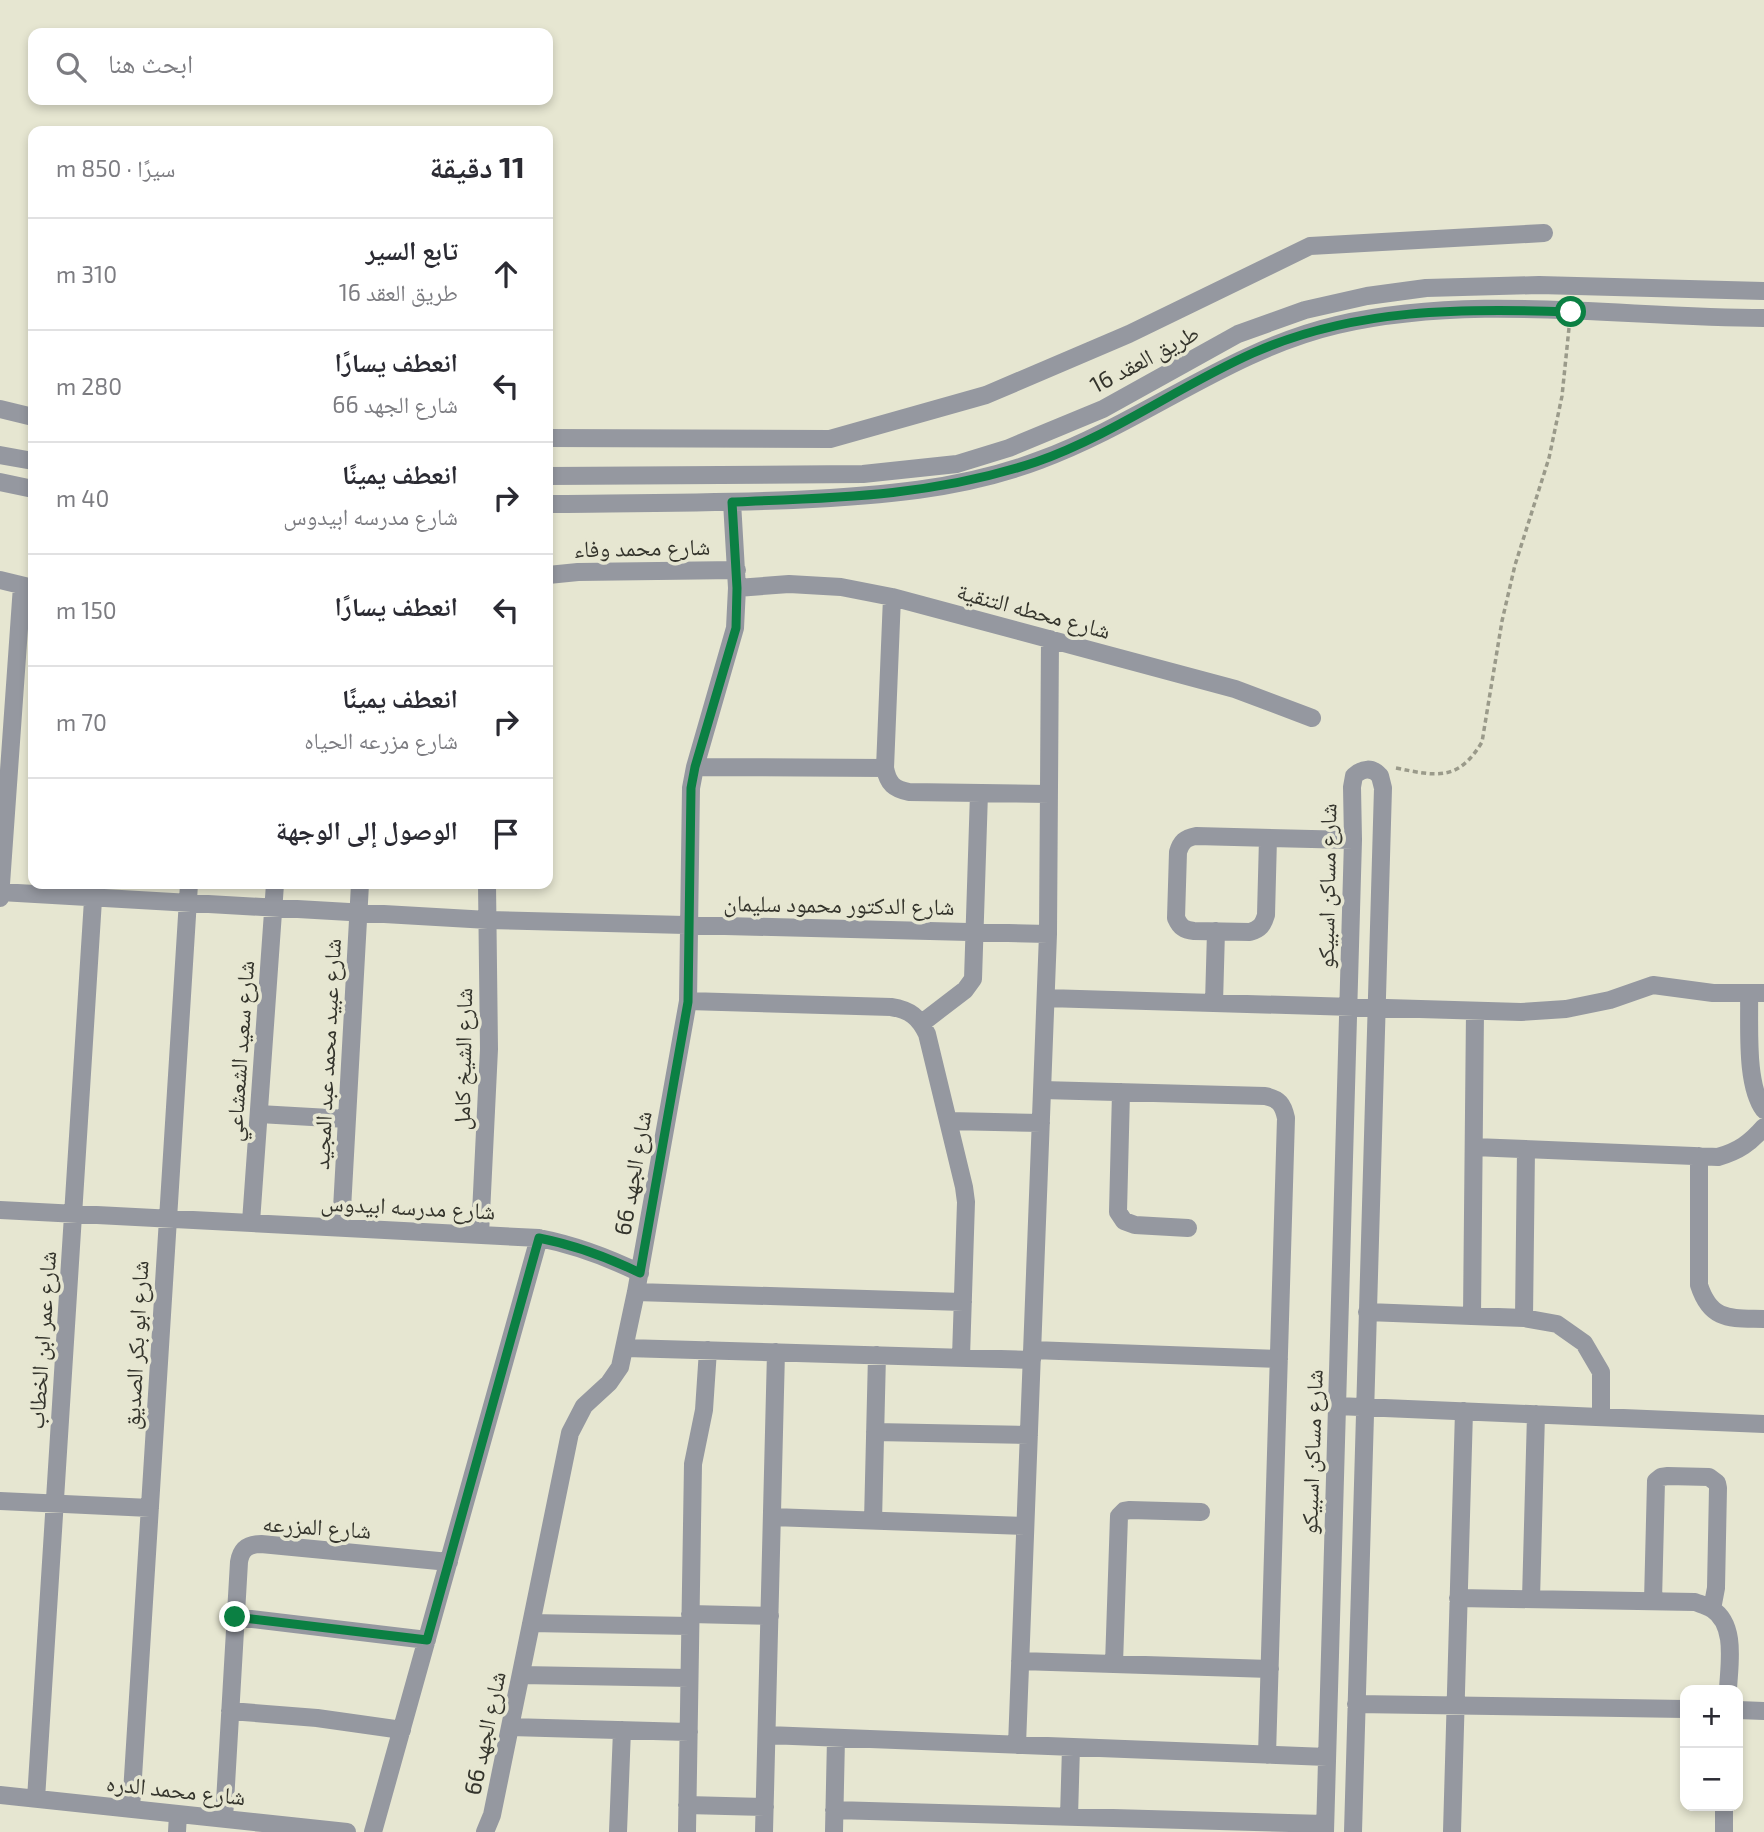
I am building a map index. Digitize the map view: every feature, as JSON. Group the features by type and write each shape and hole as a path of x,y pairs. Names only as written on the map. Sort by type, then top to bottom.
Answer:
{"street":[{"path":"553,438 830,439 986,395 1129,334 1310,246 1544,233"},
{"name":"طريق العقد 16","path":"553,476 863,474 957,464 1009,448 1103,409 1248,330 1305,310 1367,296 1426,288 1539,285 1764,292"},
{"name":"طريق العقد 16","path":"553,504 732,502 857,497 920,491 999,473 1081,444 1254,353 1295,337 1336,325 1390,315 1440,310 1764,318"},
{"path":"0,409 28,416"},
{"path":"0,455 28,460"},
{"path":"0,482 28,488"},
{"name":"شارع الجهد 66","path":"485,1832 492,1815 570,1433 584,1406 609,1383 626,1348 640,1273 688,1002 689,809 695,767 736,628 737,579 732,502"},
{"name":"شارع محمد وفاء","path":"553,574 578,572 737,579"},
{"name":"شارع محطه التنقية","path":"737,579 828,586 892,597 1235,689 1312,718"},
{"path":"0,580 28,587 0,898"},
{"path":"892,597 885,768 887,780 896,790 909,792 1049,794"},
{"path":"1017,1745 1048,934 1050,639"},
{"path":"695,767 885,768"},
{"path":"1353,1832 1383,782 1376,772 1370,769"},
{"name":"شارع مساكن اسبيكو","path":"1325,1828 1353,840 1352,781 1359,772 1370,769"},
{"path":"922,1023 970,985 973,979 979,793"},
{"path":"1268,838 1264,923 1258,930 1216,932 1186,930 1180,925 1177,918 1178,852 1187,838 1196,836 1353,840"},
{"name":"شارع ابو بكر الصديق","path":"131,1809 189,889"},
{"name":"شارع سعيد الشعشاعي","path":"251,1223 275,889"},
{"name":"شارع عبيد محمد عبد المجيد","path":"341,1227 360,889"},
{"name":"شارع الشيخ كامل","path":"480,1234 489,1049 487,889"},
{"name":"شارع الدكتور محمود سليمان","path":"0,892 94,890 188,903 488,920 1048,934"},
{"name":"شارع عمر ابن الخطاب","path":"36,1799 94,890"},
{"path":"1214,1003 1216,932"},
{"path":"1046,998 1521,1012 1566,1009 1610,1000 1653,985 1713,993 1756,993 1752,1081 1758,1102 1764,1110"},
{"path":"688,1002 891,1007 914,1015 922,1023 928,1034 966,1202 961,1357"},
{"path":"1472,1316 1475,1011"},
{"path":"1042,1090 1265,1096 1276,1098 1284,1107 1286,1118 1267,1755"},
{"path":"1121,1092 1118,1212 1124,1221 1135,1225 1188,1227"},
{"path":"259,1114 347,1119"},
{"path":"948,1121 1041,1123"},
{"path":"1474,1147 1718,1157 1735,1152 1749,1143 1764,1126"},
{"path":"1524,1318 1525,1149"},
{"path":"1699,1156 1699,1285 1704,1302 1717,1313 1733,1318 1764,1319"},
{"path":"0,1210 167,1218"},
{"name":"شارع مدرسه ابيدوس","path":"167,1218 539,1238 596,1253 640,1273"},
{"path":"373,1832 539,1238"},
{"path":"636,1293 963,1302"},
{"path":"1367,1312 1524,1318 1557,1324 1584,1343 1601,1372 1601,1417"},
{"path":"626,1348 961,1357 1032,1355 1279,1359"},
{"path":"687,1832 693,1464 704,1410 708,1350"},
{"path":"764,1832 776,1352"},
{"path":"873,1521 877,1355"},
{"path":"1337,1405 1764,1424"},
{"path":"1452,1832 1464,1411"},
{"path":"1531,1599 1536,1414"},
{"path":"875,1432 1029,1435"},
{"path":"1653,1601 1656,1482 1661,1477 1668,1476 1709,1477 1714,1479 1718,1488 1716,1588 1712,1609"},
{"path":"0,1501 150,1507"},
{"path":"1114,1664 1119,1516 1130,1510 1201,1512"},
{"path":"772,1517 1025,1526"},
{"name":"شارع المزرعه","path":"224,1819 240,1554 253,1544 449,1562"},
{"path":"1458,1598 1695,1602 1712,1609 1725,1622 1729,1639 1728,1685"},
{"path":"531,1623 769,1616"},
{"path":"235,1617 427,1640"},
{"path":"1020,1661 1270,1669"},
{"path":"521,1675 689,1678"},
{"path":"1356,1704 1680,1709"},
{"path":"1743,1710 1764,1711"},
{"path":"230,1711 317,1718 402,1730"},
{"path":"510,1727 689,1732"},
{"path":"618,1832 622,1730"},
{"path":"766,1735 1327,1757"},
{"path":"834,1832 836,1738"},
{"path":"1069,1817 1071,1747"},
{"name":"شارع محمد الدره","path":"0,1795 131,1809 177,1823 224,1819 347,1832"},
{"path":"687,1805 765,1807"},
{"path":"834,1811 1024,1824 1069,1817 1090,1825 1325,1828"},
{"path":"1724,1811 1724,1832"}],"path":[{"path":"1370,769 1392,767 1426,775 1445,773 1464,764 1475,754 1482,742 1504,611 1551,446 1563,386 1571,312"}],"route":[{"path":"235,1617 427,1640 539,1238 573,1245 640,1273 688,1002 691,788 704,733 736,628 737,588 732,502 857,497 920,491 999,473 1081,444 1254,353 1336,325 1390,315 1451,310 1571,312"}]}
